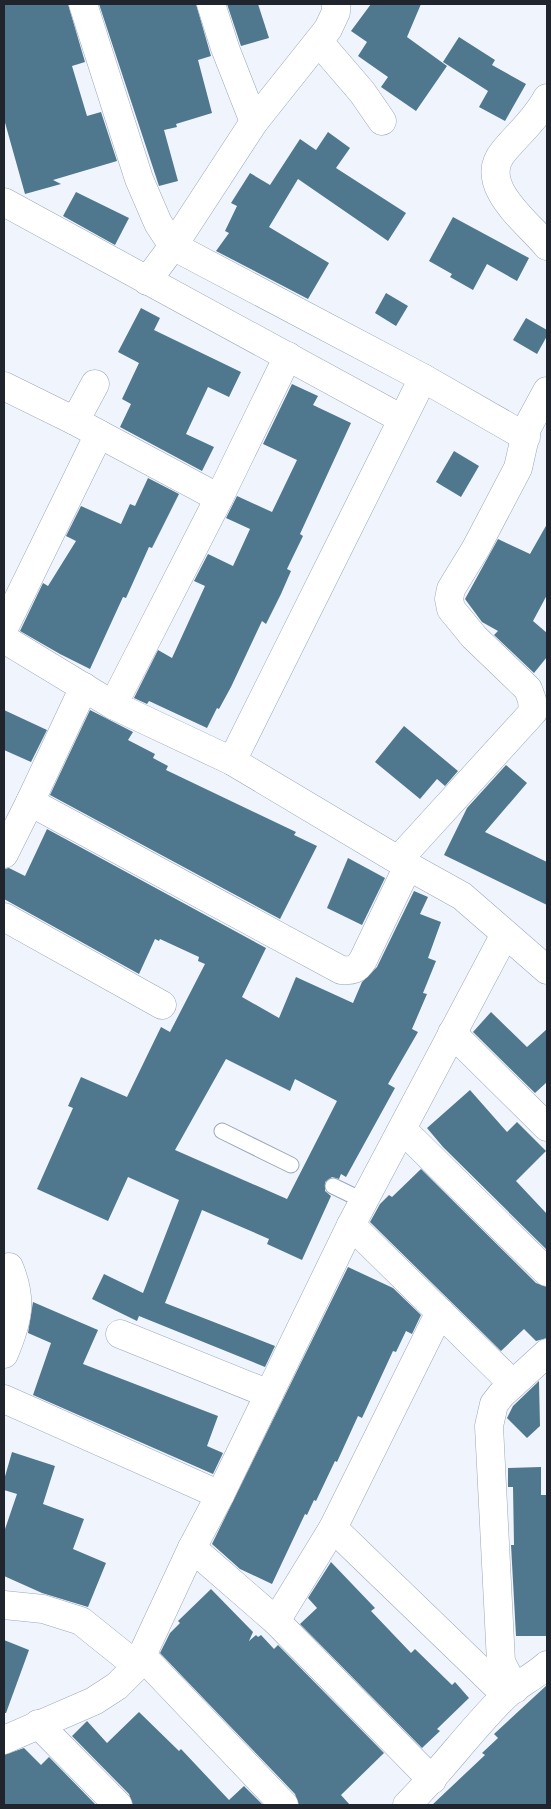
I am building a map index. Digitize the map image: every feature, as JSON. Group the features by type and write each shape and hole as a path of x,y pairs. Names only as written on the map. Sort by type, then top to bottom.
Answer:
{"street":[{"path":"84,4 139,179 158,223 173,246 423,378 526,437"},
{"path":"210,4 254,122"},
{"path":"147,281 173,246 254,122 334,20 336,4"},
{"path":"318,42 362,92 382,122"},
{"path":"547,98 536,116 502,152 497,169 498,184 505,200 547,246"},
{"path":"4,202 402,419"},
{"path":"113,705 220,498 288,356"},
{"path":"232,761 423,378"},
{"path":"4,628 87,427 95,384"},
{"path":"4,386 87,427 220,498"},
{"path":"30,802 341,970 351,971 358,968 403,862 540,716 528,689 474,637 451,609 449,599 451,589 476,548 518,468 529,424 547,391"},
{"path":"4,639 113,705 232,761 462,896 547,970"},
{"path":"4,854 84,687"},
{"path":"4,917 162,1005"},
{"path":"4,1740 38,1724 94,1702 117,1686 140,1661 192,1548 220,1495 351,1225 366,1202 505,934"},
{"path":"452,1033 547,1127"},
{"path":"403,1130 547,1272"},
{"path":"351,1225 513,1384"},
{"path":"4,1354 12,1331 19,1298 18,1288 9,1267"},
{"path":"276,1621 333,1528 440,1312"},
{"path":"120,1334 269,1394"},
{"path":"511,1692 502,1662 489,1426 494,1404 547,1353"},
{"path":"4,1399 220,1495"},
{"path":"333,1528 511,1692"},
{"path":"192,1548 276,1621 432,1780"},
{"path":"4,1606 43,1609 81,1621 140,1661 284,1805"},
{"path":"407,1805 511,1692 547,1665"},
{"path":"38,1724 118,1805"}],"lane":[{"path":"222,1131 291,1165"},
{"path":"333,1186 366,1202"}],"building":[{"path":"4,4 68,4 85,62 72,66 87,116 101,112 117,161 53,180 61,184 25,194 4,119"},
{"path":"99,4 196,4 211,56 198,60 212,113 176,124 177,127 164,130 178,181 159,186"},
{"path":"227,4 258,4 269,38 241,46"},
{"path":"371,4 421,4 407,37 447,66 416,111 381,87 388,77 358,56 367,42 351,31"},
{"path":"459,37 495,60 492,65 526,84 505,121 479,107 488,91 443,62"},
{"path":"328,132 350,148 336,168 406,213 388,241 298,179 269,227 329,263 308,299 216,251 229,233 225,231 237,206 231,203 250,173 270,185 300,139 316,150"},
{"path":"76,192 129,218 115,245 63,216"},
{"path":"453,217 529,258 517,281 487,264 473,290 450,277 452,274 429,261"},
{"path":"386,293 408,306 396,326 375,313"},
{"path":"141,308 160,318 154,330 241,372 229,397 208,387 186,434 214,447 202,471 120,427 131,404 122,399 139,363 118,352"},
{"path":"526,318 547,330 547,336 537,354 513,340"},
{"path":"292,384 318,396 313,405 351,423 300,534 303,536 287,569 291,571 281,594 266,624 262,621 231,687 207,728 149,701 147,704 134,698 158,650 172,658 205,586 194,581 208,554 233,566 250,529 226,518 237,496 272,512 297,460 263,444"},
{"path":"454,451 479,466 461,497 436,482"},
{"path":"148,478 179,494 152,548 149,547 126,598 123,597 90,669 20,631 43,583 48,586 76,541 66,536 81,506 121,524 130,504 135,506"},
{"path":"547,524 547,595 533,621 547,633 547,657 534,673 494,635 498,631 482,622 465,599 498,539 530,554"},
{"path":"4,710 47,730 31,762 4,750"},
{"path":"90,710 133,732 128,740 155,754 153,758 168,766 166,770 296,832 294,835 317,846 280,919 50,795"},
{"path":"404,726 458,771 445,786 437,779 420,799 375,762"},
{"path":"506,765 527,783 485,832 547,862 547,905 444,855 467,808"},
{"path":"47,829 266,948 242,997 279,1018 296,977 353,1003 362,982 377,967 414,891 428,897 420,914 441,922 428,958 436,961 423,993 427,994 412,1029 418,1032 388,1084 395,1088 346,1177 341,1174 339,1179 332,1177 325,1182 325,1191 331,1196 302,1260 267,1244 269,1239 202,1210 165,1303 275,1346 265,1367 139,1316 137,1321 92,1299 104,1274 143,1293 179,1200 128,1177 108,1221 37,1189 73,1108 68,1106 81,1077 127,1097 161,1027 170,1032 205,964 198,961 199,957 160,939 159,941 155,939 139,974 4,899 4,869 9,868 25,876","holes":["226,1059 290,1091 295,1079 337,1101 287,1199 175,1150"]},
{"path":"348,858 385,878 362,925 327,908"},
{"path":"491,1012 527,1047 547,1029 547,1082 535,1093 473,1032"},
{"path":"470,1090 507,1132 517,1122 546,1151 516,1181 547,1214 547,1250 443,1147 427,1128"},
{"path":"421,1169 536,1283 547,1287 547,1338 536,1341 524,1329 501,1351 370,1222 380,1204 389,1195 392,1197"},
{"path":"348,1267 393,1288 421,1315 412,1334 406,1331 396,1352 393,1351 362,1418 358,1416 337,1462 335,1461 316,1501 314,1500 307,1515 305,1514 272,1584 240,1569 212,1544"},
{"path":"33,1302 98,1330 83,1364 218,1416 207,1446 223,1453 213,1474 33,1395 51,1343 28,1333"},
{"path":"539,1381 540,1426 527,1438 507,1418 513,1406"},
{"path":"12,1452 55,1466 43,1504 84,1519 73,1549 106,1563 88,1607 42,1593 4,1576 4,1532 17,1494 4,1490 4,1480"},
{"path":"541,1467 541,1495 547,1495 547,1636 516,1636 511,1545 514,1545 513,1487 508,1487 508,1468"},
{"path":"331,1562 375,1608 371,1611 411,1653 415,1649 452,1685 455,1682 469,1698 437,1729 440,1731 422,1748 300,1624 317,1608 308,1598"},
{"path":"211,1589 253,1632 249,1641 256,1635 258,1637 261,1635 274,1649 278,1645 384,1753 341,1795 350,1805 299,1805 295,1794 160,1653 170,1633 180,1623 178,1621"},
{"path":"4,1640 29,1650 6,1713 4,1713"},
{"path":"547,1685 547,1805 432,1805 485,1755 482,1753 498,1738 494,1734"},
{"path":"139,1712 179,1751 181,1749 229,1800 244,1786 263,1805 133,1805 129,1794 72,1736 87,1721 107,1743"},
{"path":"24,1748 41,1765 49,1757 96,1805 4,1805 4,1755"}]}
